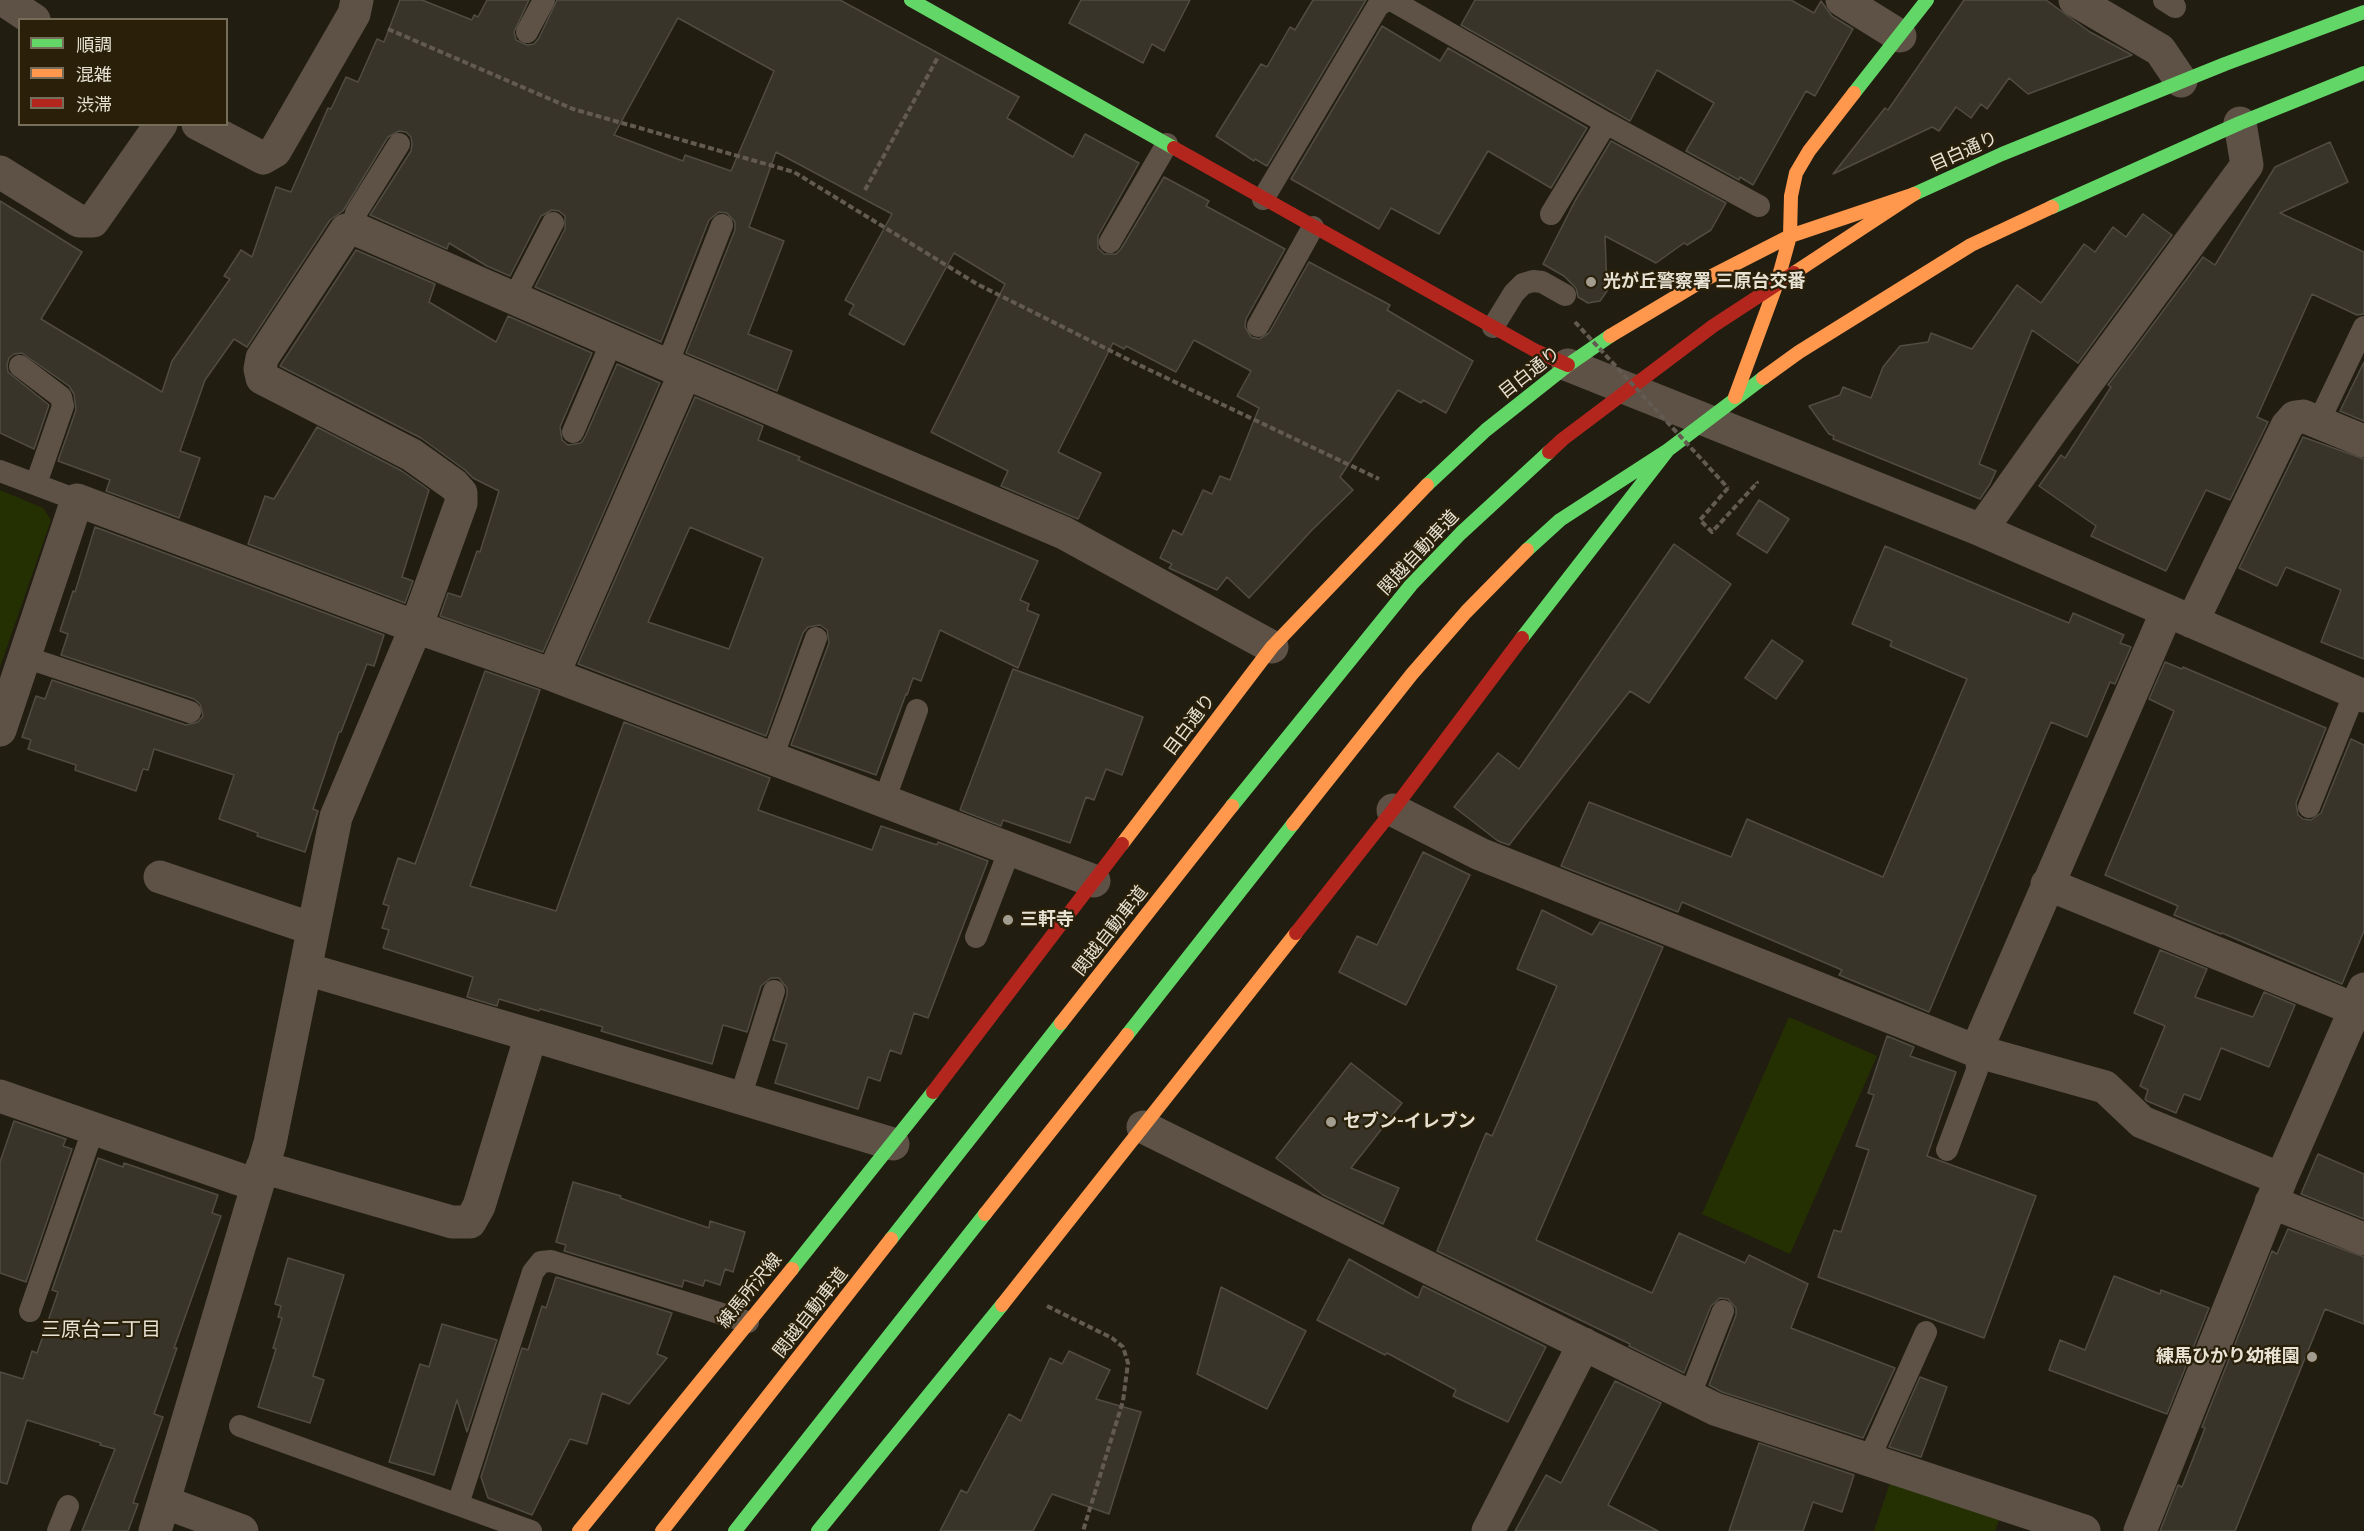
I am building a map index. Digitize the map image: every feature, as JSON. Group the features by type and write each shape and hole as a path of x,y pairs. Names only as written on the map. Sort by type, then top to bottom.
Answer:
{"main road":[{"path":"911,0 1313,227 1536,351 1568,366"},
{"path":"1735,397 1777,283 1790,236 1791,196 1796,173 1809,151 1927,0"},
{"name":"目白通り","path":"948,1072 1272,647 1413,498 1486,430 1568,366 1620,329 1692,287 1790,236 1914,194 2002,153 2181,81 2364,12"},
{"path":"735,1531 1354,745 1466,612 1512,563 1560,520 1668,450 1735,397 1799,352 1971,245 2104,182 2240,123 2364,73"},
{"name":"関越自動車道","path":"662,1531 1302,717 1411,585 1510,486 1563,439 1713,326 1914,194"},
{"path":"818,1531 1013,1291 1393,810 1668,450"},
{"name":"練馬所沢線","path":"579,1531 893,1144 948,1072"}],"street":[{"path":"4,0 31,18"},
{"path":"1842,0 1900,36"},
{"path":"2075,0 2160,50 2181,81"},
{"path":"202,126 262,158 275,151 356,7"},
{"path":"1981,530 2247,165 2240,123"},
{"path":"0,172 79,221 93,221 160,126"},
{"path":"242,1531 160,1516 270,1143 336,817 416,627 461,503 461,493 454,485 412,455 262,378 260,369 262,358 346,230 353,228 676,369 1064,533 1272,647"},
{"path":"1568,366 1981,530 2360,694"},
{"path":"553,675 676,369"},
{"path":"1976,1051 2047,884 2179,616 2287,426 2295,417 2303,416 2364,441"},
{"path":"0,730 77,500 416,627 553,675 1094,881"},
{"path":"1393,810 1480,854 1976,1051 2105,1087 2142,1122 2276,1190 2364,1239"},
{"path":"160,877 313,929"},
{"path":"2047,884 2361,1004 2276,1190 2140,1531"},
{"path":"306,969 893,1144"},
{"path":"0,1096 94,1127 259,1176 452,1222 470,1222 479,1206 531,1035"},
{"path":"1143,1127 1715,1409 1869,1459 2015,1520 2084,1531"},
{"path":"1488,1531 1584,1344"}],"lane":[{"path":"527,32 544,0"},
{"path":"1263,199 1378,6 1384,1 1393,1 1606,123 1759,206"},
{"path":"1551,214 1606,123"},
{"path":"353,228 356,213 399,144"},
{"path":"1110,242 1167,144"},
{"path":"514,298 553,223"},
{"path":"676,369 722,225"},
{"path":"1258,326 1313,227"},
{"path":"1493,327 1514,293 1523,284 1542,282 1565,295"},
{"path":"2319,421 2364,327"},
{"path":"573,432 612,341"},
{"path":"20,366 61,397 63,406 36,484"},
{"path":"0,471 77,500"},
{"path":"772,758 816,638"},
{"path":"24,657 190,712"},
{"path":"2309,807 2360,694"},
{"path":"884,801 917,710"},
{"path":"976,937 1010,849"},
{"path":"740,1098 774,991"},
{"path":"1947,1150 1977,1070 1976,1051"},
{"path":"30,1311 94,1127"},
{"path":"458,1504 533,1272 541,1262 551,1261 748,1322"},
{"path":"1686,1395 1696,1380 1723,1311"},
{"path":"1869,1459 1926,1332"},
{"path":"240,1426 531,1531"},
{"path":"58,1531 68,1506"}],"path":[{"path":"356,7 573,109 794,172 977,284 1135,363 1383,481"},
{"path":"865,190 956,25"},
{"path":"1575,322 1728,488 1700,520 1712,532 1757,483"},
{"path":"1013,1291 1112,1338 1123,1347 1126,1355 1128,1364 1124,1401 1083,1531"}],"green space":[{"path":"0,490 43,508 51,520 0,667"},
{"path":"1789,1017 1877,1056 1790,1254 1702,1214"},
{"path":"1890,1483 1999,1520 1995,1531 1874,1531"}],"building":[{"path":"400,0 422,0 472,20 474,15 478,17 487,0 529,0 514,32 516,40 527,45 534,44 539,38 557,0 840,0 1019,97 1007,118 1073,157 1085,134 1139,163 1098,236 1098,248 1104,254 1116,254 1121,249 1164,177 1209,201 1206,206 1285,249 1246,319 1245,327 1251,337 1259,339 1269,333 1309,262 1390,305 1387,310 1473,361 1446,413 1398,390 1340,477 1353,490 1249,598 1227,577 1217,590 1169,568 1172,564 1160,558 1173,530 1182,535 1203,490 1212,494 1220,476 1230,480 1259,408 1237,396 1251,371 1194,340 1176,372 1126,346 1124,349 1113,343 1058,452 1101,473 1078,519 1001,486 1008,471 931,432 1005,284 954,253 904,345 849,314 854,305 845,300 892,214 776,152 749,227 784,241 748,334 792,351 777,391 686,353 735,230 735,222 727,213 719,212 709,220 661,342 535,287 565,229 565,216 559,211 552,210 541,216 510,276 487,266 449,243 447,249 370,215 411,151 411,137 406,132 399,131 388,137 343,211 330,220 247,347 234,339 205,380 180,451 200,458 179,518 106,491 110,480 58,461 76,410 74,394 69,386 22,353 14,354 9,358 8,372 49,405 34,449 0,433 0,201 82,252 41,319 162,392 172,361 230,279 224,276 241,250 252,257 276,187 291,192 328,108 331,109 346,77 358,82 377,39 384,42","holes":["678,18 774,71 731,171 685,155 683,161 614,135"]},
{"path":"1081,0 1190,0 1164,51 1152,44 1143,63 1069,23"},
{"path":"1313,0 1366,0 1267,166 1255,159 1254,161 1216,136 1261,64 1267,67 1290,27 1295,30"},
{"path":"1475,0 1791,0 1814,13 1821,1 1832,16 1853,29 1815,96 1806,91 1753,185 1740,177 1739,180 1686,151 1714,103 1657,70 1630,121 1461,25"},
{"path":"1964,0 2046,0 2090,32 2132,55 2028,94 2009,78 1987,109 1981,104 1971,118 1956,107 1939,131 1932,127 1833,174 1885,108 1888,110"},
{"path":"1382,26 1440,61 1448,48 1587,128 1551,188 1488,151 1439,234 1391,208 1379,229 1291,179"},
{"path":"1611,141 1726,203 1711,230 1687,245 1684,243 1656,263 1605,236 1607,291 1600,301 1588,303 1578,297 1576,288 1564,276 1543,264 1575,201"},
{"path":"2330,142 2348,182 2280,213 2364,252 2364,314 2357,315 2312,294 2257,417 2268,422 2230,500 2206,490 2166,571 2091,536 2096,526 2039,486 2061,455 2065,458 2111,387 2108,385 2203,257 2215,265 2275,167"},
{"path":"2143,214 2172,235 2078,363 2032,330 1979,464 1996,471 1980,499 1833,439 1834,436 1829,434 1809,406 1840,395 1843,387 1871,398 1883,367 1900,346 1928,342 1931,333 1972,349 2017,285 2041,303 2084,244 2095,252 2113,227 2126,237"},
{"path":"356,250 435,284 429,302 496,342 508,316 592,353 560,427 562,440 568,445 581,443 585,437 617,364 660,383 543,652 440,616 448,593 461,597 477,551 480,552 499,491 473,478 421,438 280,366"},
{"path":"2364,362 2364,421 2340,411"},
{"path":"695,397 763,426 758,440 800,457 798,460 1038,561 1020,600 1029,604 1027,610 1039,615 1018,668 940,630 921,681 913,678 876,775 791,745 829,643 827,630 820,625 808,627 803,633 766,736 578,664","holes":["690,527 763,558 729,649 648,622"]},
{"path":"317,427 402,471 429,490 402,577 413,581 405,603 248,544 265,496 274,499"},
{"path":"2303,437 2364,459 2364,659 2321,642 2341,590 2286,567 2277,586 2239,568"},
{"path":"1759,500 1789,519 1767,553 1737,534"},
{"path":"95,527 384,635 374,666 367,664 341,732 339,732 313,809 318,811 305,852 257,836 258,833 219,819 234,775 154,749 148,770 143,769 136,791 75,770 76,765 28,749 31,740 22,737 36,696 45,699 52,680 186,725 198,722 203,716 200,704 194,699 61,655 68,634 60,631"},
{"path":"1674,544 1731,584 1649,703 1630,691 1509,845 1498,841 1454,807 1498,753 1519,769"},
{"path":"1885,546 2069,623 2073,613 2124,635 2120,643 2131,647 2115,684 2110,682 2087,737 2051,722 1929,1012 1839,975 1842,970 1682,902 1678,912 1561,866 1589,802 1731,857 1747,819 1883,877 1967,679 1890,646 1892,641 1852,624"},
{"path":"1772,640 1803,661 1776,699 1745,678"},
{"path":"2165,662 2182,669 2183,667 2326,728 2296,803 2298,815 2303,819 2311,820 2321,813 2351,739 2364,745 2364,931 2342,984 2174,915 2178,906 2105,875 2174,711 2149,699"},
{"path":"1013,669 1143,717 1122,775 1106,769 1094,800 1086,797 1070,843 1003,820 1001,826 960,810"},
{"path":"485,671 540,690 470,886 556,911 624,722 770,778 758,810 872,850 881,826 937,845 938,842 988,861 928,1018 914,1013 901,1054 890,1050 880,1081 868,1077 858,1109 775,1083 787,1044 773,1040 787,995 787,988 779,978 771,978 761,986 747,1032 723,1025 712,1064 601,1031 603,1027 540,1009 539,1011 499,999 497,1006 467,997 473,977 383,948 389,930 382,928 389,906 383,904 398,858 415,864"},
{"path":"1423,852 1470,875 1406,1005 1339,972 1357,936 1377,945"},
{"path":"1542,910 1592,935 1600,922 1663,947 1536,1240 1652,1293 1679,1233 1745,1263 1749,1255 1808,1284 1791,1328 1895,1368 1863,1438 1722,1392 1709,1385 1736,1315 1736,1308 1728,1299 1720,1298 1711,1306 1684,1373 1629,1346 1630,1344 1437,1251 1486,1133 1492,1136 1557,986 1517,969"},
{"path":"2160,950 2207,969 2195,997 2253,1017 2264,992 2295,1005 2269,1067 2221,1048 2200,1100 2184,1094 2176,1113 2147,1101 2145,1099 2148,1090 2140,1086 2165,1026 2134,1013"},
{"path":"1887,1036 1914,1047 1910,1056 1956,1072 1927,1156 2036,1196 1984,1338 1818,1277 1834,1230 1841,1232 1869,1150 1856,1146 1874,1095 1868,1093"},
{"path":"1351,1063 1402,1103 1351,1168 1399,1188 1383,1224 1323,1195 1276,1158"},
{"path":"14,1121 66,1139 63,1146 72,1149 26,1282 0,1273 0,1162"},
{"path":"2318,1154 2364,1174 2364,1219 2301,1194"},
{"path":"98,1158 123,1167 124,1163 218,1195 212,1213 221,1216 174,1348 177,1348 154,1414 163,1417 133,1503 138,1504 128,1531 82,1531 115,1449 100,1445 101,1443 27,1420 7,1484 0,1482 0,1372 23,1379 32,1351 37,1353 58,1292 52,1290"},
{"path":"573,1182 621,1196 620,1198 709,1228 710,1221 745,1232 733,1272 725,1269 720,1285 705,1280 703,1286 684,1280 682,1287 564,1251 566,1245 556,1242"},
{"path":"2288,1229 2364,1257 2364,1324 2325,1309 2235,1531 2160,1531 2178,1485 2182,1487 2205,1428 2202,1427 2272,1251 2277,1254"},
{"path":"288,1258 344,1275 313,1376 324,1380 310,1423 258,1407 276,1349 273,1348 282,1318 278,1317 281,1306 275,1304"},
{"path":"1349,1259 1418,1298 1423,1286 1546,1347 1508,1422 1453,1396 1456,1390 1387,1353 1385,1355 1317,1320"},
{"path":"2114,1276 2160,1294 2161,1290 2209,1308 2167,1414 2049,1370 2060,1340 2085,1350"},
{"path":"556,1277 672,1313 657,1354 667,1358 629,1404 602,1393 587,1444 570,1439 532,1515 488,1498 481,1477 522,1348 528,1350 542,1306 546,1308"},
{"path":"1221,1287 1306,1331 1267,1409 1197,1374"},
{"path":"442,1324 497,1340 467,1432 457,1400 434,1475 389,1462 420,1364 429,1367"},
{"path":"1069,1351 1110,1370 1096,1399 1141,1412 1109,1514 1052,1494 1033,1531 940,1531 961,1490 967,1493 1009,1414 1021,1421 1050,1358 1062,1364"},
{"path":"1920,1377 1947,1387 1921,1457 1889,1447"},
{"path":"1615,1381 1661,1403 1608,1505 1658,1531 1515,1531 1546,1475 1561,1483"},
{"path":"1759,1443 1854,1475 1842,1512 1813,1502 1803,1531 1729,1531"}],"traffic: fast":[{"path":"911,0 1174,148"},
{"path":"1854,93 1927,0"},
{"path":"1912,195 2002,154 2225,64 2364,12"},
{"path":"2052,207 2240,123 2364,73"},
{"path":"1427,485 1486,430 1568,365 1610,336"},
{"path":"1522,638 1668,450 1763,378"},
{"path":"1527,550 1560,520 1668,450"},
{"path":"1232,806 1411,585 1461,533 1549,452"},
{"path":"1127,1035 1293,824"},
{"path":"891,1239 1061,1023"},
{"path":"792,1269 933,1092"},
{"path":"735,1531 985,1214"},
{"path":"818,1531 1002,1305"}],"traffic: slow":[{"path":"1735,397 1777,283 1790,236 1791,196 1796,173 1809,151 1854,93"},
{"path":"1794,273 1914,194"},
{"path":"1610,336 1702,281 1790,236 1912,195"},
{"path":"1763,378 1799,352 1971,245 2052,207"},
{"path":"1122,844 1272,647 1427,485"},
{"path":"1293,824 1412,674 1466,612 1527,550"},
{"path":"1061,1023 1232,806"},
{"path":"1002,1305 1296,933"},
{"path":"985,1214 1127,1035"},
{"path":"662,1531 891,1239"},
{"path":"579,1531 792,1269"}],"traffic: jam":[{"path":"1174,148 1536,351 1568,365"},
{"path":"1549,452 1713,326 1794,273"},
{"path":"1296,933 1393,810 1522,638"},
{"path":"933,1092 1122,844"}],"place":[{"name":"光が丘警察署 三原台交番","path":"1591,282"},
{"name":"三軒寺","path":"1008,920"},
{"name":"セブン-イレブン","path":"1331,1122"},
{"name":"練馬ひかり幼稚園","path":"2312,1357"}],"district":[{"name":"三原台二丁目","path":"101,1330"}]}
